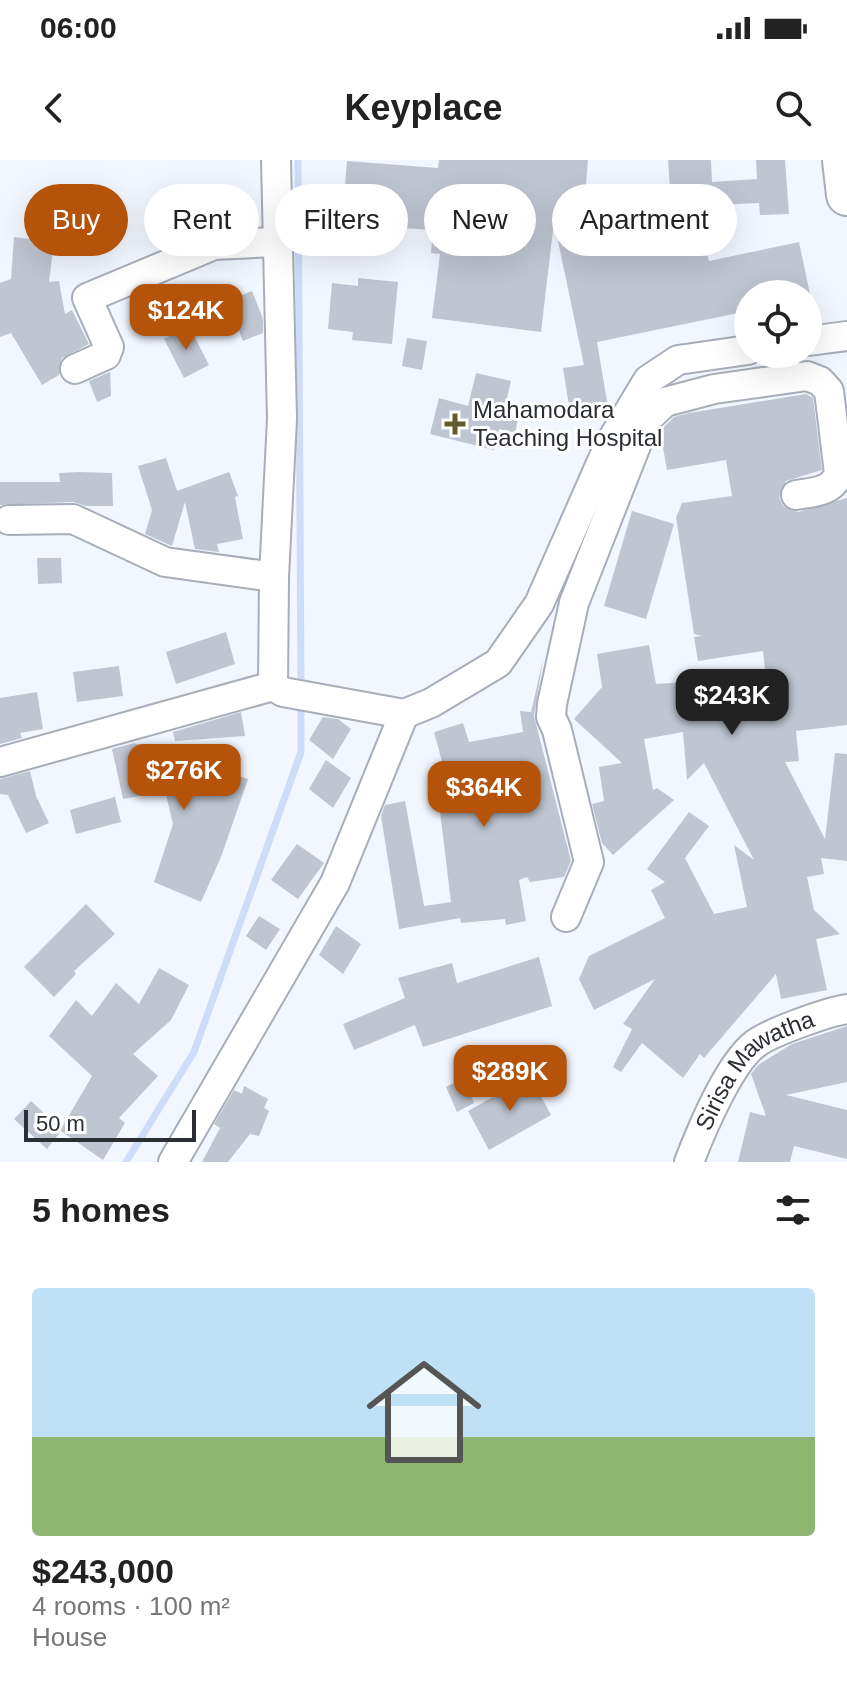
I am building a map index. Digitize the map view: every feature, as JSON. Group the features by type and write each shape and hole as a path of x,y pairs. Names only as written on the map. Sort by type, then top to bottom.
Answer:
{"highway":[{"path":"843,160 847,195"}],"street":[{"path":"276,160 276,184"},
{"path":"75,369 106,355 109,347 87,298 214,245 275,242"},
{"path":"276,256 282,419 274,577 278,689"},
{"path":"822,339 847,336"},
{"path":"0,762 278,689 404,714 431,703 498,663 539,604 610,443 648,380 678,360 734,352"},
{"path":"714,355 714,389"},
{"path":"566,917 589,862 557,730 551,717 574,603 646,420 665,402 714,389 807,376 820,381 829,391 839,473 836,482 826,490 796,495"},
{"path":"9,520 73,519 165,562 274,577"},
{"path":"173,1162 335,883 404,714"},
{"name":"Sirisa Mawatha","path":"689,1162 708,1113 754,1044 829,1011 847,1009"}],"building":[{"path":"439,160 588,160 586,184 552,184 552,239 541,332 432,318 440,256 536,256 536,184 424,184 424,229 408,228 408,184 345,184 347,161 438,168"},
{"path":"668,160 711,160 712,182 757,179 756,160 785,160 789,214 760,215 759,203 737,204 737,184 670,184"},
{"path":"14,237 24,238 24,256 52,256 49,282 59,281 65,314 72,310 89,344 62,358 59,375 42,385 11,333 0,337 0,283 11,279"},
{"path":"799,242 807,280 734,280 734,314 597,342 608,407 570,412 563,368 584,365 561,256 708,256 709,261"},
{"path":"358,278 398,282 392,344 352,340 353,332 328,329 332,283 358,286"},
{"path":"252,291 263,319 263,333 243,341 227,301"},
{"path":"189,326 209,365 184,378 164,339"},
{"path":"407,338 427,341 422,370 402,366"},
{"path":"110,372 111,396 97,402 89,381"},
{"path":"476,373 511,381 505,406 520,410 515,433 499,429 494,450 430,434 439,398 468,406"},
{"path":"806,394 813,398 822,470 786,481 779,498 783,506 798,512 847,498 847,725 796,731 799,761 785,762 825,839 835,753 847,754 847,861 821,858 824,874 807,877 814,910 840,934 816,939 827,990 781,999 776,974 704,1058 700,1054 683,1078 642,1043 621,1072 613,1067 632,1029 623,1024 655,979 594,1010 579,979 589,956 665,918 651,890 665,882 647,869 689,812 709,826 685,858 714,914 747,907 734,845 754,860 704,763 687,780 683,732 644,739 653,790 657,788 674,800 613,855 602,843 592,804 604,801 599,767 622,763 574,719 602,687 597,654 649,645 656,684 714,680 715,693 767,689 763,651 698,661 694,637 702,636 694,634 676,518 682,503 732,496 726,460 667,470 660,431 674,417 689,413"},
{"path":"166,458 177,491 229,472 238,496 235,497 243,539 217,544 219,552 195,549 185,502 172,546 145,534 152,510 138,466"},
{"path":"59,473 112,473 113,506 86,506 73,502 0,505 0,482 60,482"},
{"path":"632,511 674,524 646,619 604,606"},
{"path":"37,558 61,558 62,583 38,584"},
{"path":"226,632 235,664 176,684 166,652"},
{"path":"543,660 534,716 571,861 564,877 530,882 527,877 519,880 526,921 506,925 505,919 461,923 460,918 399,929 381,816 385,805 405,801 424,906 451,902 438,795 451,795 434,732 463,723 469,742 523,732 520,711 531,712"},
{"path":"119,666 123,696 77,702 73,672"},
{"path":"37,692 43,729 20,733 22,738 0,744 0,698"},
{"path":"241,712 245,736 175,741 173,732"},
{"path":"323,717 338,719 351,729 333,759 309,740"},
{"path":"134,743 248,779 221,857 201,902 154,882 173,824 165,791 123,799 112,749"},
{"path":"326,760 351,778 333,808 309,789"},
{"path":"30,771 36,796 49,823 26,833 8,795 0,794 0,779"},
{"path":"115,797 121,822 76,834 70,810"},
{"path":"297,844 324,863 298,899 271,880"},
{"path":"86,904 115,934 74,971 76,974 54,997 24,967"},
{"path":"259,916 280,929 266,950 246,936"},
{"path":"336,926 361,944 343,974 319,955"},
{"path":"539,957 552,1006 423,1047 415,1025 354,1050 343,1024 405,998 398,978 452,963 457,983"},
{"path":"159,968 189,985 171,1020 133,1054 158,1076 119,1118 125,1123 103,1160 61,1131 47,1149 14,1119 31,1101 61,1129 92,1076 49,1036 76,1000 92,1016 116,983 139,1004"},
{"path":"847,1026 847,1082 786,1095 847,1110 847,1159 794,1146 790,1162 738,1162 750,1112 766,1116 751,1074 758,1065 792,1044"},
{"path":"530,1076 551,1115 489,1150 468,1111"},
{"path":"463,1078 474,1103 457,1112 446,1087"},
{"path":"244,1086 268,1099 264,1108 269,1111 259,1136 250,1134 228,1162 202,1162 220,1128 214,1124 234,1090 242,1094"}],"waterway":[{"path":"298,160 301,690"},
{"path":"126,1162 194,1052 301,752 301,702"}],"place":[{"name":"Mahamodara Teaching Hospital","path":"455,424"}]}
